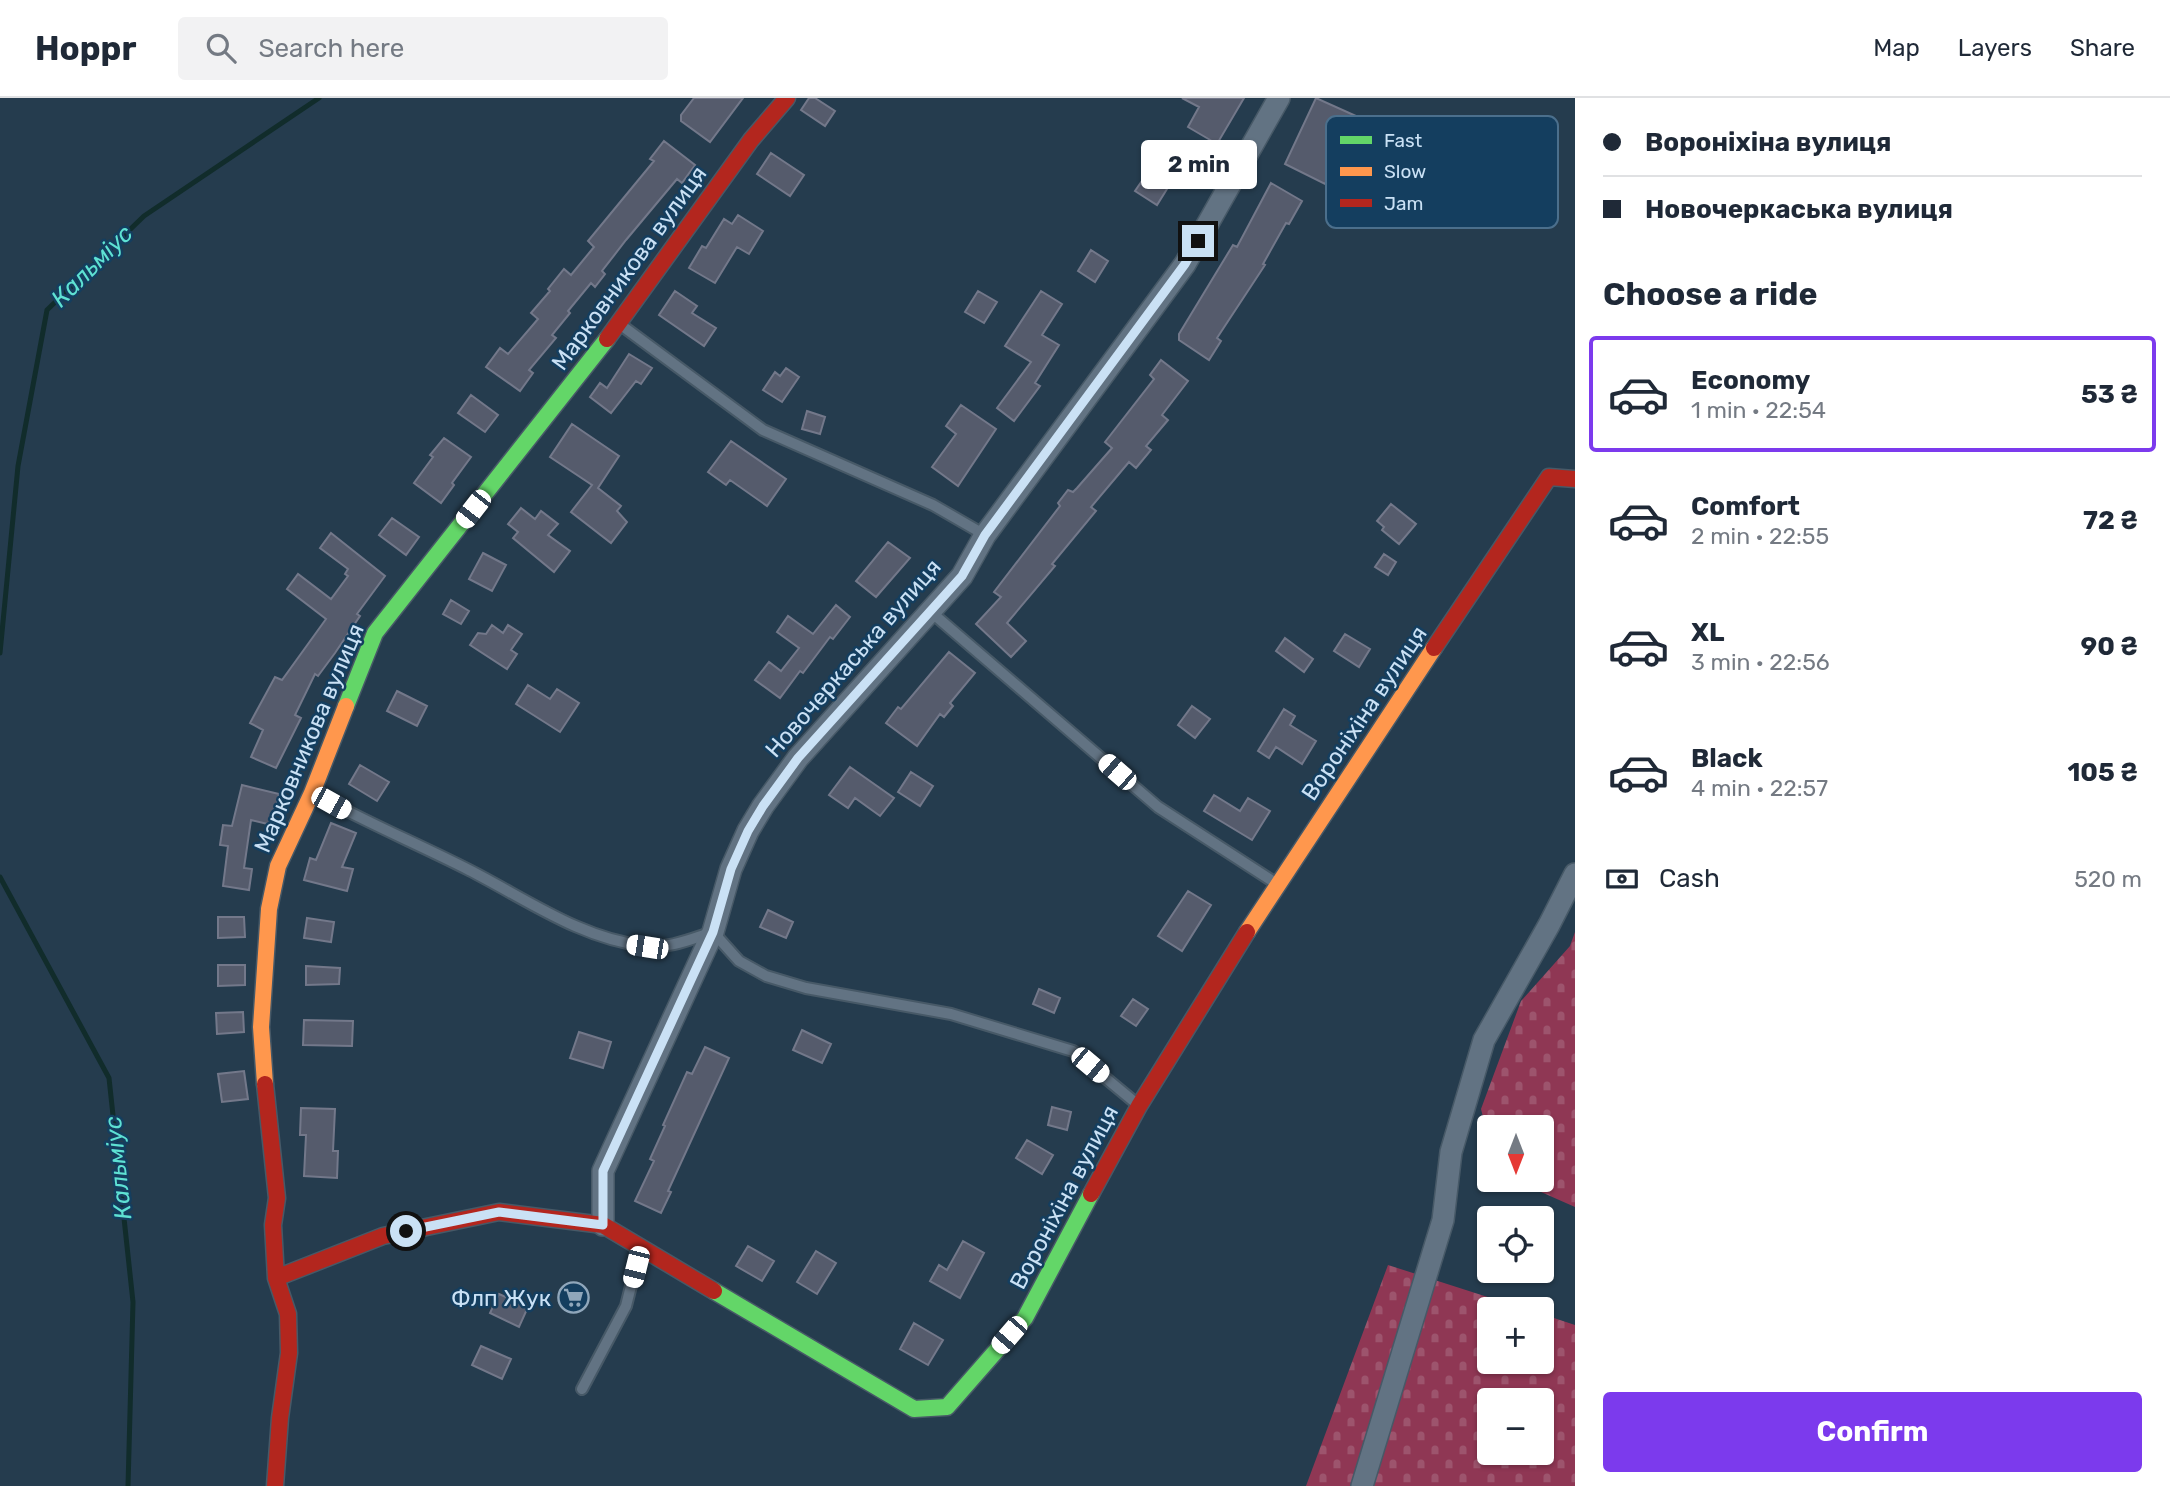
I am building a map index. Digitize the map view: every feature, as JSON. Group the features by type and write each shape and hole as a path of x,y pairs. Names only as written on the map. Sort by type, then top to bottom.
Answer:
{"street":[{"name":"Марковникова вулиця","path":"275,1486 280,1418 289,1353 288,1314 276,1278 273,1225 277,1198 263,1072 261,1027 269,909 278,866 312,793 376,633 619,324 751,140 787,98"},
{"name":"Новочеркаська вулиця","path":"603,1225 603,1171 713,932 731,869 748,831 798,758 962,576 985,535 1185,264 1279,98"},
{"name":"Вороніхіна вулиця","path":"276,1278 383,1236 499,1212 603,1225 914,1409 947,1406 1025,1318 1139,1106 1277,883 1549,477 1575,479"},
{"path":"1362,1486 1443,1220 1451,1152 1484,1040 1575,874"}],"lane":[{"path":"619,324 763,430 933,505 985,535"},
{"path":"931,612 1158,807 1277,883"},
{"path":"312,793 586,931 619,942 662,948 713,932 739,961 766,976 806,988 951,1014 1073,1051 1139,1106"},
{"path":"582,1388 626,1306 641,1247"}],"green space":[{"path":"1575,932 1575,1207 1541,1192 1554,1192 1554,1115 1482,1115 1481,1109 1521,1001 1570,946"},
{"path":"1388,1265 1488,1297 1477,1297 1477,1374 1554,1374 1554,1318 1575,1325 1575,1486 1306,1486"}],"building":[{"path":"694,98 743,98 710,142 681,121 681,115"},
{"path":"809,98 815,98 835,111 825,126 801,110"},
{"path":"1182,98 1244,98 1217,144 1188,127 1199,107"},
{"path":"1316,98 1356,116 1326,116 1325,184 1285,164"},
{"path":"664,141 695,165 682,183 677,179 626,240 602,271 605,274 595,287 591,283 568,311 570,313 552,335 556,338 529,370 533,373 520,391 486,367 500,348 508,354 538,319 531,313 564,269 571,275 594,247 588,241 654,161 650,159"},
{"path":"1166,146 1182,157 1179,162 1192,171 1182,187 1172,181 1157,205 1135,191"},
{"path":"771,153 804,175 790,196 757,174"},
{"path":"1271,183 1302,201 1289,224 1286,223 1263,264 1265,265 1217,338 1221,341 1209,360 1179,340 1179,334 1233,245 1237,247"},
{"path":"738,215 763,231 749,254 737,247 715,283 689,268 702,246 706,248 724,219 732,224"},
{"path":"1091,250 1108,261 1095,282 1078,271"},
{"path":"675,291 697,306 692,313 716,328 704,346 659,315"},
{"path":"978,291 997,302 984,323 965,312"},
{"path":"1041,291 1062,304 1042,335 1059,345 1035,383 1040,386 1014,421 997,408 1031,362 1005,346"},
{"path":"629,354 652,368 641,384 636,381 611,413 590,397 600,383 607,388"},
{"path":"1161,360 1188,381 1162,415 1168,420 1146,446 1151,450 1136,468 1129,462 1091,507 1096,511 1052,564 1055,566 1007,623 1026,641 1011,657 976,624 1001,597 994,592 1060,506 1058,503 1068,490 1073,492 1112,448 1105,442 1154,379 1150,375"},
{"path":"786,368 799,377 782,402 763,390 775,372 780,376"},
{"path":"471,395 498,415 485,432 458,413"},
{"path":"961,405 996,429 958,486 932,467 956,434 946,426"},
{"path":"807,411 825,417 820,434 802,429"},
{"path":"572,424 619,456 598,488 621,506 617,511 627,522 611,543 571,512 592,485 550,457"},
{"path":"444,438 471,457 441,503 414,483 433,457 430,455"},
{"path":"731,441 786,479 767,506 730,480 726,485 708,472"},
{"path":"1391,504 1416,524 1399,544 1382,530 1384,527 1377,521"},
{"path":"521,508 535,519 541,511 558,524 548,535 570,551 554,572 513,538 518,532 508,524"},
{"path":"392,518 419,537 406,555 379,535"},
{"path":"331,533 385,576 357,614 360,616 335,653 318,676 315,674 295,715 301,718 276,768 251,757 263,730 250,723 275,677 282,680 326,619 287,589 298,574 331,599 348,576 345,574 348,569 320,548"},
{"path":"888,542 910,558 876,597 856,581"},
{"path":"483,553 506,565 492,591 469,579"},
{"path":"1384,554 1396,562 1388,575 1375,567"},
{"path":"451,600 469,611 461,624 443,614"},
{"path":"836,605 850,617 833,639 830,637 803,673 800,671 780,698 755,680 769,662 781,671 799,648 777,632 788,616 813,634"},
{"path":"492,625 503,633 508,625 522,634 511,650 517,654 507,669 470,645 478,633 486,634"},
{"path":"1345,634 1370,649 1359,667 1334,651"},
{"path":"1285,638 1313,659 1304,672 1276,651"},
{"path":"949,652 975,673 950,703 953,706 944,717 940,714 917,746 886,723"},
{"path":"528,685 550,699 557,689 579,703 560,732 516,704"},
{"path":"397,691 427,706 417,726 387,711"},
{"path":"1192,706 1210,719 1195,738 1178,725"},
{"path":"1284,709 1295,716 1290,725 1316,741 1302,764 1276,747 1269,758 1258,751"},
{"path":"360,765 389,782 377,801 349,784"},
{"path":"850,767 894,798 880,816 855,798 848,808 829,795"},
{"path":"911,772 933,786 920,806 898,792"},
{"path":"242,785 279,794 272,825 251,820 244,868 252,869 249,890 223,886 228,846 220,845 223,825 232,826"},
{"path":"1214,795 1240,811 1248,798 1270,811 1252,840 1204,811"},
{"path":"331,823 356,833 342,867 353,869 347,891 304,880 310,858 316,860"},
{"path":"1188,891 1211,905 1182,951 1158,936"},
{"path":"768,910 793,922 786,938 760,927"},
{"path":"218,917 244,917 245,937 218,938"},
{"path":"307,918 334,922 331,942 304,938"},
{"path":"218,965 245,965 245,985 218,986"},
{"path":"306,966 340,968 339,984 306,985"},
{"path":"1039,989 1060,998 1054,1013 1033,1004"},
{"path":"1133,999 1148,1009 1136,1026 1121,1016"},
{"path":"243,1012 244,1032 217,1034 216,1013"},
{"path":"304,1020 353,1021 352,1046 303,1045"},
{"path":"802,1030 831,1044 822,1063 793,1050"},
{"path":"579,1032 611,1042 603,1068 570,1058"},
{"path":"705,1047 729,1058 668,1191 671,1192 661,1213 635,1201 654,1161 650,1159 687,1072 692,1074"},
{"path":"244,1071 248,1099 222,1102 218,1074"},
{"path":"1052,1107 1071,1112 1067,1130 1048,1125"},
{"path":"301,1108 335,1109 333,1151 338,1151 337,1178 304,1176 306,1135 300,1135"},
{"path":"1027,1140 1053,1155 1042,1174 1016,1158"},
{"path":"963,1241 984,1253 960,1298 930,1281 939,1265 947,1270"},
{"path":"748,1246 774,1261 762,1281 736,1266"},
{"path":"816,1251 836,1263 817,1294 797,1282"},
{"path":"499,1294 528,1307 519,1327 490,1313"},
{"path":"914,1323 943,1340 928,1365 900,1349"},
{"path":"481,1346 511,1359 502,1379 472,1365"}],"waterway":[{"name":"Кальміус","path":"0,653 18,466 47,310 144,216 319,98"},
{"name":"Кальміус","path":"0,877 109,1078 133,1302 128,1486"}],"traffic: fast":[{"path":"346,706 375,633 607,339"},
{"path":"714,1291 914,1409 947,1407 1025,1318 1091,1194"}],"traffic: slow":[{"path":"1247,932 1434,648"},
{"path":"265,1084 261,1027 269,909 278,866 312,793 346,706"}],"traffic: jam":[{"path":"607,339 751,140 787,98"},
{"path":"1434,648 1549,477 1575,479"},
{"path":"1091,1194 1139,1106 1247,932"},
{"path":"265,1084 277,1198 273,1225 276,1278 288,1314 289,1353 280,1418 275,1486"},
{"path":"276,1278 383,1236 499,1212 603,1225 714,1291"}],"place":[{"name":"Флп Жук","path":"574,1298"}],"route":[{"path":"406,1231 499,1212 603,1225 603,1171 713,932 731,869 763,806 798,758 962,576 985,535 1185,264 1198,241"}]}
